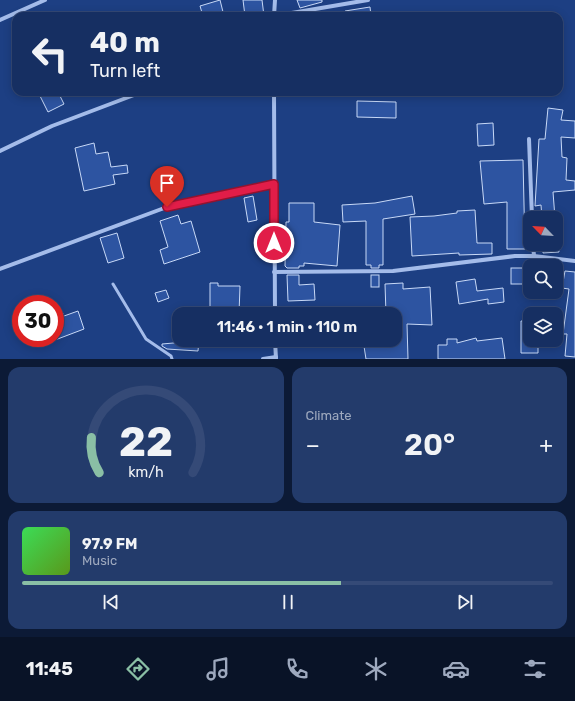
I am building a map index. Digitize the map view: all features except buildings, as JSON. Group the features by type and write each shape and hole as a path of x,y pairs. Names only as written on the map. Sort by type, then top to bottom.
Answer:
{"street":[{"path":"18,12 45,0"},
{"path":"274,12 275,0"},
{"path":"298,12 368,0"},
{"path":"0,20 12,15"},
{"path":"0,151 52,126 131,96"},
{"path":"274,96 275,307"},
{"path":"529,139 532,211"},
{"path":"0,269 167,207 274,184"},
{"path":"534,251 534,256"},
{"path":"274,272 393,271 515,256 534,256 575,261"},
{"path":"263,359 276,358 275,347"}],"lane":[{"path":"113,284 146,339 171,356 172,359"}],"route":[{"path":"167,207 274,184 274,243"}]}
